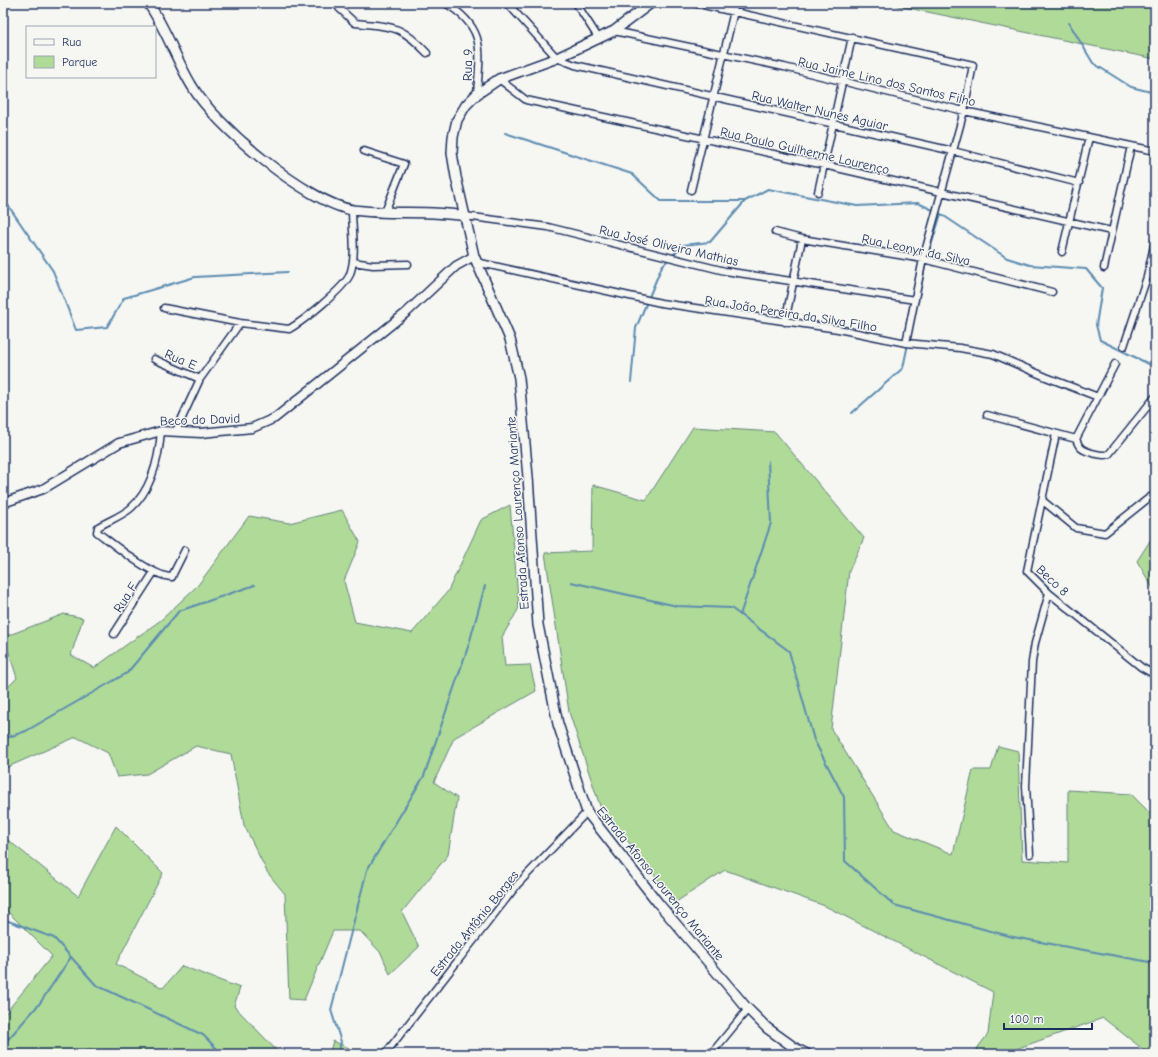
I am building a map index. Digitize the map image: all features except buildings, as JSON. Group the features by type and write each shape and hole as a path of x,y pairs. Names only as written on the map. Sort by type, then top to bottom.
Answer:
{"main road":[{"path":"148,3 192,86 221,122 298,186 323,200 352,210 385,212 440,212 465,216"},
{"name":"Estrada Afonso Lourenço Mariante","path":"651,3 614,31 599,39 557,58 499,79 477,94 466,105 457,120 452,137 452,153 475,259 510,339 519,378 528,477 538,625 558,724 587,812 659,904 748,1009 767,1028 795,1048 807,1054"}],"street":[{"path":"339,3 339,8 351,20 355,22 389,26 404,31 427,53"},
{"name":"Rua 9","path":"445,3 471,22 480,48 477,94"},
{"path":"507,3 557,58"},
{"path":"576,3 599,39"},
{"path":"694,3 973,65 964,111 943,193 923,259 906,343"},
{"path":"691,190 734,11"},
{"name":"Rua Jaime Lino dos Santos Filho","path":"614,31 964,111 1155,151"},
{"path":"818,192 852,37"},
{"name":"Rua Walter Nunes Aguiar","path":"557,58 575,65 953,152 1079,183"},
{"name":"Rua Paulo Guilherme Lourenço","path":"499,79 526,100 824,165 1070,223 1111,231"},
{"path":"1062,252 1089,137"},
{"path":"1104,268 1131,146"},
{"path":"364,151 404,164 385,212"},
{"path":"164,308 240,323 289,329 320,307 350,276 353,262 352,210"},
{"name":"Rua José Oliveira Mathias","path":"465,216 548,227 718,270 793,280 915,300"},
{"name":"Rua Leonyr da Silva","path":"775,232 802,239 923,259 1052,292"},
{"path":"785,322 802,239"},
{"path":"1124,346 1147,277 1155,241"},
{"name":"Rua João Pereira da Silva Filho","path":"475,259 661,303 838,329 906,343 960,348 993,354 1046,378 1098,397"},
{"name":"Beco do David","path":"3,503 43,489 119,443 161,431 201,433 252,428 274,418 407,312 456,266 475,259"},
{"path":"353,262 373,265 408,264"},
{"path":"176,431 200,379 240,323"},
{"name":"Rua E","path":"154,359 200,379"},
{"path":"1076,439 1115,364"},
{"path":"987,415 1076,439 1083,449 1106,456 1112,453 1155,397"},
{"path":"161,431 154,471 143,494 130,509 96,529 97,532 154,572 172,577 185,550"},
{"name":"Beco 8","path":"1056,434 1043,501 1026,568 1028,574 1049,593 1141,667 1155,675"},
{"path":"1043,501 1076,528 1105,533 1150,497"},
{"name":"Rua F","path":"114,634 154,572"},
{"path":"1030,854 1026,786 1032,662 1035,643 1049,593"},
{"name":"Estrada Antônio Borges","path":"385,1054 517,885 587,812"},
{"path":"711,1054 748,1009"}],"green space":[{"path":"884,3 1155,3 1155,59"},
{"path":"693,427 775,432 864,538 849,571 831,729 894,830 953,854 973,770 991,770 998,746 1018,751 1022,860 1068,863 1068,790 1131,794 1155,818 1155,1054 1149,1054 1103,1018 1002,1054 973,1054 988,1034 993,992 825,906 725,870 676,902 600,806 569,712 545,553 592,551 593,485 646,500"},
{"path":"510,505 519,608 502,637 505,666 530,665 536,691 454,738 434,782 457,798 448,855 402,912 419,947 390,974 381,953 360,931 333,931 304,1000 289,999 285,894 267,872 244,825 231,754 196,746 147,774 117,777 108,753 76,737 3,769 3,692 17,678 4,637 64,614 83,618 71,655 94,668 161,620 198,585 249,516 289,523 342,510 360,542 344,581 355,622 412,633 448,591 481,520"},
{"path":"1155,533 1155,592 1137,561"},
{"path":"116,826 163,873 116,964 163,988 182,966 240,988 234,1006 280,1054 109,1054 88,1049 85,1054 3,1054 3,1016 52,956 3,907 3,836 78,896"},
{"path":"333,1041 349,1048 347,1054 329,1054"}],"waterway":[{"path":"1069,23 1093,63 1131,87 1155,93"},
{"path":"505,133 632,174 661,201 745,201 768,189 857,206 918,203 941,214 1007,258 1030,265 1086,269 1102,288 1096,325 1100,340 1155,367"},
{"path":"3,198 53,271 76,330 107,327 124,298 195,277 288,272"},
{"path":"672,256 683,245 710,242 745,201"},
{"path":"917,305 926,262 941,214"},
{"path":"631,382 636,328 662,266 669,259"},
{"path":"852,413 903,368 908,344"},
{"path":"740,615 771,523 768,461"},
{"path":"571,582 677,606 731,608 789,651 814,740 844,797 845,861 894,905 1013,937 1155,963"},
{"path":"3,739 26,731 127,673 179,611 255,585"},
{"path":"338,1054 341,1042 331,1010 367,870 424,776 469,644 485,586"},
{"path":"3,919 54,938 96,985 203,1035 222,1054"},
{"path":"3,1045 40,1003 71,957"}]}
